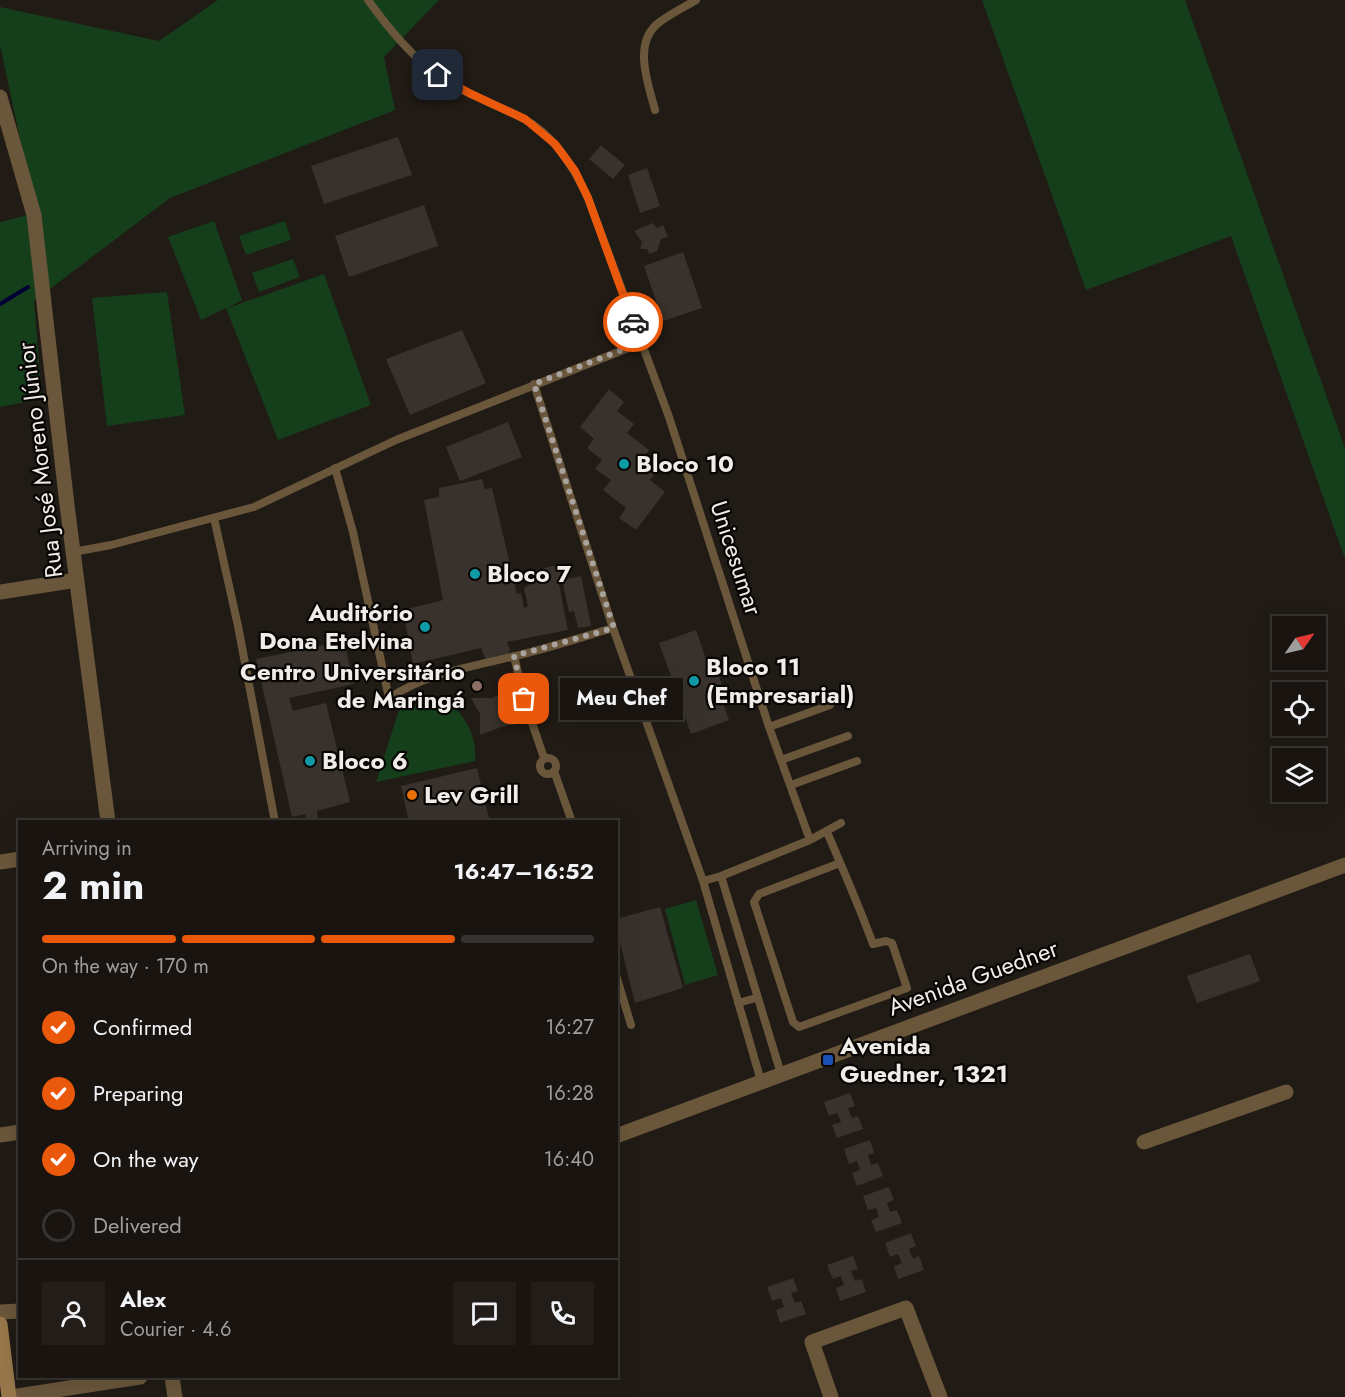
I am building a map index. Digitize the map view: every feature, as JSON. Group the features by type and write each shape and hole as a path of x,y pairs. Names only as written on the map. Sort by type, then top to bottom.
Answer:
{"main road":[{"path":"0,1324 10,1397"}],"street":[{"name":"Rua José Moreno Júnior","path":"0,97 34,215 73,552 108,820"},
{"path":"0,592 77,580"},
{"path":"0,862 18,859"},
{"name":"Avenida Guedner","path":"618,1135 1345,865"},
{"path":"1144,1142 1286,1092"},
{"path":"0,1135 18,1132"},
{"path":"831,1397 812,1342 906,1308 940,1397"},
{"path":"0,1312 18,1311"},
{"path":"10,1397 134,1378"},
{"path":"172,1378 175,1397"}],"lane":[{"name":"Unicesumar","path":"368,0 389,29 415,56 438,75 469,93 525,119 555,144 575,171 588,198 669,417 770,727 810,840"},
{"path":"656,110 645,74 645,52 649,37 654,27 696,0"},
{"path":"73,552 111,545 254,507 396,440 640,343"},
{"path":"534,384 614,628 703,881 761,1082"},
{"path":"335,468 353,532 389,698 405,688 453,670 514,656 614,628"},
{"path":"214,518 238,626 274,820"},
{"path":"514,656 534,734 544,758"},
{"path":"770,727 831,705"},
{"path":"781,760 848,736"},
{"path":"544,758 539,764 541,771 548,774 554,771"},
{"path":"544,758 554,760 556,767 554,771 571,820"},
{"path":"791,785 857,761"},
{"path":"703,881 810,840 841,823"},
{"path":"826,832 840,863 873,944 886,941 892,943 907,988 799,1027 793,1023 754,902 759,894 840,863"},
{"path":"721,876 756,998 781,1074"},
{"path":"618,982 631,1025"},
{"path":"738,1003 756,998"}],"green space":[{"path":"218,0 439,0 384,57 395,110 170,198 34,301 42,399 0,407 0,222 36,213 0,45 0,7 159,41"},
{"path":"982,0 1185,0 1345,448 1345,559 1231,236 1086,290"},
{"path":"214,221 242,300 228,308 324,274 371,405 278,440 226,308 201,320 168,237"},
{"path":"285,221 291,240 246,255 239,236"},
{"path":"293,259 300,277 259,292 252,273"},
{"path":"167,292 185,415 107,426 92,298"},
{"path":"450,703 466,722 474,744 475,761 376,782 399,710"},
{"path":"696,900 718,975 685,985 665,909"}],"building":[{"path":"398,137 412,175 324,204 311,166"},
{"path":"601,145 625,165 613,179 589,159"},
{"path":"647,168 660,206 640,213 628,175"},
{"path":"424,205 438,246 349,277 335,236"},
{"path":"653,223 657,228 663,225 668,237 661,239 657,251 649,254 647,249 640,249 642,242 634,231"},
{"path":"683,252 702,308 663,321 644,266"},
{"path":"462,330 486,383 410,415 386,359"},
{"name":"Bloco 10","path":"609,389 624,402 617,411 634,424 627,433 649,450 642,459 657,470 650,480 665,492 636,530 619,518 626,508 603,490 611,480 595,469 602,460 587,448 594,439 580,427"},
{"path":"508,422 522,457 460,481 446,447"},
{"name":"Bloco 7","path":"482,479 485,489 492,488 517,594 521,593 524,608 528,606 524,588 529,585 533,571 557,565 568,577 558,579 568,630 507,642 510,650 507,655 486,660 481,648 413,664 403,610 443,600 424,500 439,497 439,488"},
{"path":"581,576 591,626 578,628 574,611 569,612 562,580"},
{"name":"Bloco 11 (Empresarial)","path":"696,630 707,662 713,660 722,685 717,687 729,720 691,734 678,697 674,699 666,678 671,676 659,643"},
{"name":"Bloco 6","path":"344,641 354,684 289,698 293,711 326,703 350,802 317,811 318,820 305,820 306,814 292,817 256,659"},
{"path":"509,689 512,708 519,724 501,727 480,735 480,714 471,698 492,698"},
{"path":"477,768 490,820 409,820 401,786"},
{"path":"660,907 683,988 635,1003 618,934 618,918"},
{"path":"1250,954 1260,981 1197,1003 1187,976"},
{"path":"850,1093 855,1106 848,1108 852,1118 858,1116 863,1129 837,1138 832,1125 841,1122 837,1113 829,1116 824,1102"},
{"path":"870,1140 874,1153 868,1155 871,1165 878,1163 883,1176 857,1186 852,1173 860,1170 857,1161 849,1164 844,1149"},
{"path":"889,1187 894,1200 887,1203 890,1212 897,1210 902,1223 876,1232 871,1220 879,1217 876,1208 868,1210 863,1196"},
{"path":"911,1233 916,1246 909,1249 913,1259 919,1256 924,1270 898,1279 894,1266 902,1263 898,1254 890,1257 885,1243"},
{"path":"853,1256 858,1269 851,1271 855,1281 862,1279 866,1292 840,1301 836,1288 844,1285 841,1276 833,1279 827,1265"},
{"path":"793,1278 798,1291 791,1293 795,1303 801,1301 806,1314 780,1323 776,1310 784,1307 781,1298 772,1301 767,1287"}],"waterway":[{"path":"0,304 28,287"}],"way so far":[{"path":"524,699 514,656 614,628 534,384 640,343 633,322"}],"place":[{"name":"Bloco 10","path":"624,464"},
{"name":"Bloco 7","path":"475,574"},
{"name":"Auditório Dona Etelvina","path":"425,627"},
{"name":"Bloco 11 (Empresarial)","path":"694,681"},
{"name":"Centro Universitário de Maringá","path":"477,686"},
{"name":"Meu Chef","path":"524,699"},
{"name":"Bloco 6","path":"310,761"},
{"name":"Lev Grill","path":"412,795"},
{"name":"Avenida Guedner, 1321","path":"828,1060"}],"route":[{"path":"438,75 469,93 525,119 555,144 575,171 588,198 633,322"}]}
